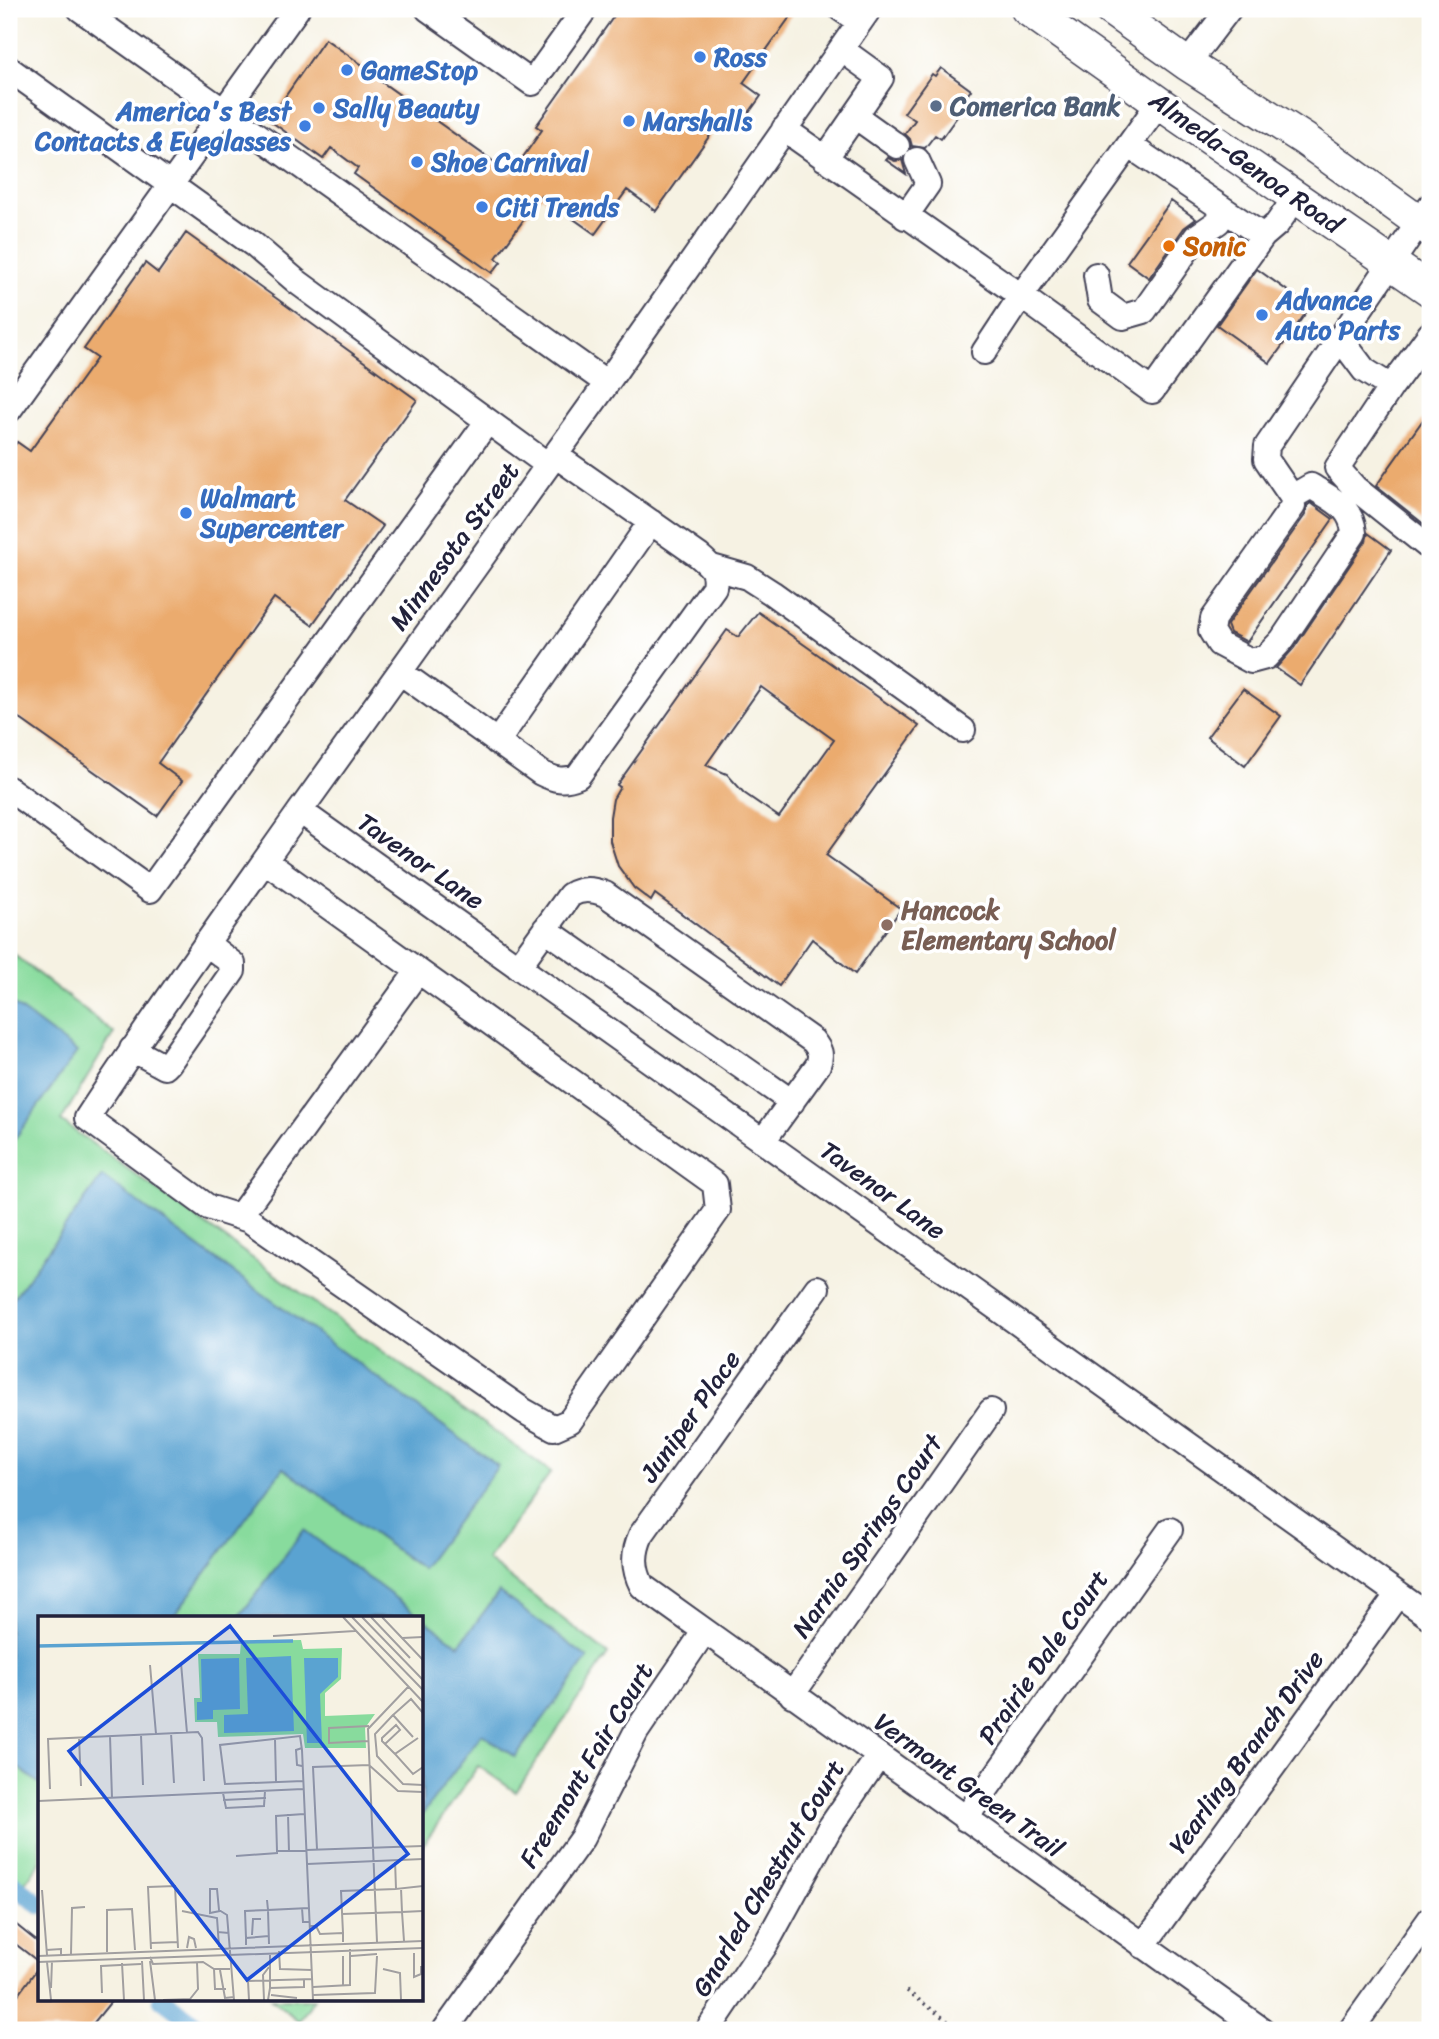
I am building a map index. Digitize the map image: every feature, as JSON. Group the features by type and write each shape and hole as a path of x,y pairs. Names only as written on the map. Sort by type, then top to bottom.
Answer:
{"main road":[{"name":"Almeda-Genoa Road","path":"1027,9 1430,290"},
{"name":"Almeda-Genoa Road","path":"1110,9 1141,18 1187,64 1427,219"},
{"path":"1159,103 1187,64"}],"street":[{"path":"80,9 106,16 224,110 607,383"},
{"path":"9,410 297,9"},
{"path":"428,9 532,83 585,9"},
{"path":"1187,64 1228,9"},
{"name":"Minnesota Street","path":"239,1217 208,1207 87,1118 206,943 607,383 841,49 856,13"},
{"path":"825,159 881,78 841,49"},
{"path":"9,69 253,244 296,281 487,422 651,522 712,567 747,577 772,593 963,730"},
{"path":"984,352 1159,103"},
{"path":"855,116 907,153 928,184 905,217"},
{"path":"784,129 1152,391 1263,236 1277,224 1296,197"},
{"path":"1130,146 1263,236"},
{"path":"1293,497 1311,486 1347,509 1353,521 1354,533 1282,640 1266,657 1251,661 1219,644 1211,631 1213,619 1293,506 1293,497 1266,459 1267,446 1391,262 1427,219"},
{"path":"1096,275 1100,300 1123,317 1144,311 1196,237 1217,222"},
{"path":"1430,334 1337,468 1355,488 1430,548"},
{"path":"1340,338 1364,370 1391,387"},
{"path":"9,789 150,890 487,422"},
{"path":"497,741 651,522"},
{"path":"400,672 554,780 568,780 578,776 714,586 716,576 712,567"},
{"name":"Tavenor Lane","path":"300,811 1430,1617"},
{"path":"265,861 715,1184 718,1210 570,1422 554,1428 524,1411 249,1220 239,1217 418,971"},
{"path":"518,967 570,895 578,890 595,890 605,894 813,1041 820,1049 818,1065 763,1141"},
{"path":"545,929 792,1102"},
{"path":"132,1049 165,1067 233,971 233,964 206,943"},
{"name":"Juniper Place","path":"642,1586 635,1557 641,1535 817,1288"},
{"name":"Narnia Springs Court","path":"792,1695 991,1411"},
{"name":"Prairie Dale Court","path":"965,1819 1170,1530"},
{"name":"Vermont Green Trail","path":"642,1586 1262,2030"},
{"name":"Yearling Branch Drive","path":"1143,1946 1398,1594"},
{"name":"Freemont Fair Court","path":"445,2030 582,1838 636,1732 704,1632"},
{"name":"Gnarled Chestnut Court","path":"708,2030 766,1944 829,1829 878,1756"},
{"path":"1351,2030 1430,1919"}],"path":[{"path":"907,1991 960,2030"}],"green space":[{"path":"9,951 114,1033 61,1121 551,1472 487,1560 608,1654 516,1792 478,1766 424,1843 424,1616 38,1616 38,1866 9,1903"},
{"path":"272,2000 313,2000 299,2021"}],"water":[{"path":"9,1001 77,1052 9,1147"},
{"path":"102,1176 498,1466 422,1569 283,1468 174,1616 38,1616 38,1783 9,1761 9,1304"},
{"path":"304,1530 420,1616 240,1616"},
{"path":"499,1592 588,1658 515,1757 482,1734 424,1812 424,1619 459,1645"}],"building":[{"path":"619,9 785,9 792,14 743,83 761,96 738,128 723,117 656,211 627,190 595,234 541,196 496,258 501,262 492,273 354,174 358,168 331,148 323,159 269,120 325,39 511,174 542,130 536,126"},
{"name":"Comerica Bank","path":"941,68 971,90 965,98 969,100 941,139 935,135 925,148 912,146 905,134 915,120 904,113 932,74 935,76"},
{"path":"886,160 902,160 906,174"},
{"path":"1171,201 1196,219 1184,228 1149,278 1127,262"},
{"name":"Walmart Supercenter","path":"186,233 417,400 345,500 383,526 312,625 274,598 158,763 182,781 157,816 9,711 9,453 17,442 30,451 97,358 84,349 145,263 158,273"},
{"name":"Advance Auto Parts","path":"1257,269 1310,307 1270,363 1217,325"},
{"path":"1430,410 1430,529 1376,486"},
{"path":"1311,503 1333,519 1247,642 1230,633 1227,625"},
{"path":"1368,533 1391,550 1300,685 1276,668 1294,648 1366,541"},
{"path":"758,612 919,726 826,855 901,909 855,974 812,939 779,986 655,894 651,901 634,888 618,866 610,841 613,799 620,787 617,785 727,630 738,637","holes":["761,687 834,740 779,817 744,793 727,774 706,765"]},
{"path":"1243,689 1281,716 1245,766 1207,737"},
{"path":"9,1919 38,1942 38,1961 9,1939"},
{"path":"38,1968 38,2000 112,2000 88,2030 9,2030 9,2007"}],"waterway":[{"path":"9,1881 38,1903"},
{"path":"163,2000 203,2030"}],"place":[{"name":"Ross","path":"700,57"},
{"name":"GameStop","path":"347,70"},
{"name":"Comerica Bank","path":"936,106"},
{"name":"Sally Beauty","path":"319,108"},
{"name":"Marshalls","path":"629,121"},
{"name":"America's Best Contacts & Eyeglasses","path":"305,126"},
{"name":"Shoe Carnival","path":"417,162"},
{"name":"Citi Trends","path":"482,207"},
{"name":"Sonic","path":"1169,246"},
{"name":"Advance Auto Parts","path":"1262,315"},
{"name":"Walmart Supercenter","path":"186,513"},
{"name":"Hancock Elementary School","path":"887,925"}]}
